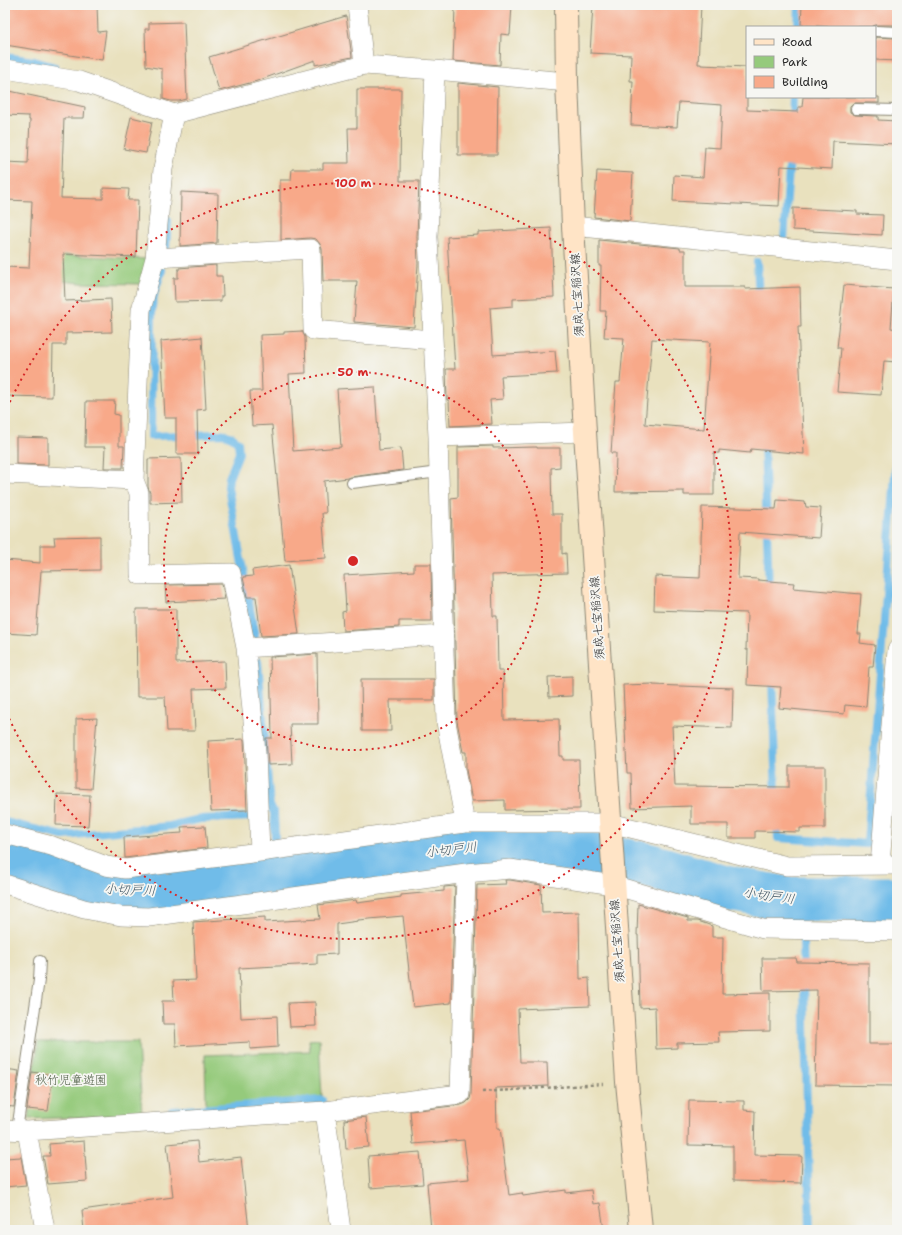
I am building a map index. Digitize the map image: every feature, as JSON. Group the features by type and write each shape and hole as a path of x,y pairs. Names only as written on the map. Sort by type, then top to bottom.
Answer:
{"main road":[{"name":"須成七宝稲沢線","path":"566,5 573,226 585,432 626,1082 641,1230"}],"street":[{"path":"357,5 364,65"},
{"path":"5,69 79,81 174,114 364,65 568,82"},
{"path":"436,70 428,237 438,438 446,722 465,823"},
{"path":"174,114 163,169 155,258 141,310 134,480 139,493 140,575 231,573 246,648 256,752 260,852"},
{"path":"573,226 897,260"},
{"path":"155,258 311,249 313,330 433,340"},
{"path":"438,438 585,432"},
{"path":"5,474 134,480"},
{"path":"246,648 443,635"},
{"path":"5,834 52,846 106,866 125,869 260,852 465,823 610,831 787,866 889,865 897,650"},
{"path":"5,884 84,909 122,916 149,917 466,873 510,869 613,881 763,929 897,931"},
{"path":"45,1230 17,1130 325,1111 460,1094 466,873"},
{"path":"325,1111 341,1230"}],"lane":[{"path":"876,31 897,32"},
{"path":"856,108 897,110"},
{"path":"352,483 439,472"},
{"path":"17,1130 39,980 40,961"}],"path":[{"path":"460,1094 626,1082"}],"green space":[{"path":"33,254 149,259 141,284 80,283 34,278"},
{"path":"319,1039 322,1097 206,1106 205,1055 310,1051 309,1040"},
{"name":"秋竹児童遊園","path":"38,1042 138,1042 142,1115 28,1119"}],"building":[{"path":"5,5 97,5 98,32 106,31 102,60 5,45"},
{"path":"460,5 512,5 510,35 501,34 500,65 453,61 455,7 460,7"},
{"path":"593,5 701,5 698,64 746,67 747,110 798,112 798,107 802,107 803,98 879,97 879,103 853,103 850,106 850,112 855,115 878,116 878,120 897,121 897,144 833,141 832,169 781,166 779,206 673,201 674,175 703,177 705,147 720,148 722,105 679,102 677,127 631,125 633,81 630,81 631,55 590,53"},
{"path":"802,5 897,5 897,25 801,25"},
{"path":"346,16 352,57 315,65 315,60 257,81 219,91 209,57"},
{"path":"184,22 187,99 171,101 163,99 162,69 146,66 145,29 149,29 149,23"},
{"path":"876,37 897,38 897,61 876,60"},
{"path":"458,83 498,87 497,155 458,155"},
{"path":"357,89 401,89 400,181 419,181 417,237 418,264 414,327 354,322 357,281 323,281 322,249 316,239 281,240 280,180 291,180 292,169 323,169 323,163 349,163 348,128 357,128"},
{"path":"5,90 85,107 84,118 64,118 61,198 103,199 103,188 129,189 128,200 138,200 136,257 63,254 65,301 111,299 112,332 66,333 66,345 53,345 52,397 5,396 5,267 29,268 32,201 5,200 5,162 28,163 30,120 29,116 5,115"},
{"path":"131,117 152,122 146,153 124,149"},
{"path":"597,171 633,173 630,221 594,217"},
{"path":"181,192 218,194 217,243 180,246"},
{"path":"793,208 857,211 857,214 883,215 882,235 793,230"},
{"path":"551,228 554,297 513,299 513,306 490,308 493,355 555,351 557,373 501,376 503,399 490,400 492,424 450,426 446,369 455,369 447,237 478,235 478,232"},
{"path":"599,240 680,248 680,250 685,250 685,287 745,287 745,289 800,287 801,327 798,327 804,454 751,449 750,453 719,450 719,453 714,453 714,495 684,495 684,491 615,492 616,453 611,453 616,382 620,382 624,338 604,337 606,311 600,311 601,266 599,266","holes":["652,339 710,342 704,429 645,424"]},
{"path":"216,265 216,276 222,276 223,296 221,296 221,301 175,302 174,278 178,278 179,268"},
{"path":"844,285 894,289 891,328 897,329 897,362 884,361 881,395 837,392 841,348 837,348"},
{"path":"302,331 305,337 306,373 289,374 293,451 341,447 337,389 375,387 379,450 401,448 403,470 324,481 326,513 322,513 326,558 285,561 272,425 252,426 250,391 262,391 260,335 284,334 284,332"},
{"path":"202,337 206,409 197,410 198,454 176,454 176,418 165,418 161,341"},
{"path":"86,401 115,401 114,414 119,415 119,446 124,446 123,468 104,468 105,447 85,447"},
{"path":"16,437 48,438 48,465 16,464"},
{"path":"493,446 493,448 560,448 560,467 551,468 552,514 562,514 562,554 566,553 567,573 492,575 493,616 497,616 498,671 503,671 504,720 559,719 560,756 563,756 563,760 579,760 580,809 505,810 505,800 472,801 466,770 466,752 463,752 457,721 451,498 458,497 458,447"},
{"path":"181,458 182,502 150,503 150,493 148,487 148,459"},
{"path":"777,500 805,502 806,507 821,508 819,538 740,532 738,578 794,583 793,588 861,594 858,634 861,634 860,643 875,645 873,667 869,667 866,707 845,705 844,714 779,708 781,687 747,685 747,613 654,610 655,576 700,578 702,507 776,509"},
{"path":"100,536 100,570 41,571 36,635 5,633 5,560 40,563 40,545 55,545 54,537"},
{"path":"414,564 431,564 432,621 399,621 399,627 343,631 342,612 346,611 344,575 414,571"},
{"path":"289,565 299,634 261,636 256,597 247,597 243,577 253,576 252,570"},
{"path":"222,584 225,599 166,602 165,585"},
{"path":"136,609 176,609 176,663 225,661 226,688 193,689 195,731 167,731 165,697 137,697"},
{"path":"317,654 318,724 290,724 292,764 268,765 266,738 272,738 270,657"},
{"path":"572,676 572,696 549,697 548,677"},
{"path":"361,679 434,679 434,700 390,700 391,731 362,731"},
{"path":"653,684 733,688 732,728 672,726 675,786 789,787 789,766 825,766 825,828 800,828 800,832 755,831 755,838 728,838 728,824 691,824 691,806 632,808 631,773 627,773 623,685"},
{"path":"97,718 91,789 76,788 76,719"},
{"path":"244,739 247,810 211,811 208,741"},
{"path":"57,794 90,795 88,826 56,825"},
{"path":"205,826 207,848 125,858 124,837 182,833 181,827"},
{"path":"505,880 541,885 542,913 579,912 580,979 589,978 590,1006 518,1009 520,1062 547,1062 548,1086 496,1088 497,1128 500,1128 509,1195 522,1193 523,1196 566,1190 566,1193 591,1190 593,1204 600,1203 604,1230 431,1230 427,1183 469,1179 464,1140 413,1144 410,1111 461,1105 470,1099 477,885 506,884"},
{"path":"455,886 451,1003 413,1007 403,916 358,920 337,924 337,954 317,955 317,964 239,968 241,1018 277,1016 278,1047 250,1049 250,1042 176,1046 175,1024 163,1024 162,1001 174,1001 173,981 196,980 193,922 265,917 265,922 320,919 318,905 356,900 357,903 401,897 401,895 444,891 444,887"},
{"path":"638,904 688,918 688,921 698,921 712,926 712,937 723,937 722,994 770,993 770,1031 718,1032 719,1042 677,1043 677,1048 656,1049 655,1007 640,1008 637,935"},
{"path":"762,958 796,958 797,962 869,963 869,1044 897,1044 897,1086 815,1085 817,990 763,991"},
{"path":"315,1002 316,1026 290,1027 288,1003"},
{"path":"5,1069 19,1071 14,1107 5,1106"},
{"path":"32,1072 53,1075 48,1111 27,1109"},
{"path":"689,1100 744,1101 744,1110 755,1111 754,1155 802,1156 801,1183 733,1181 733,1146 688,1145"},
{"path":"366,1117 369,1147 346,1149 344,1120"},
{"path":"84,1141 87,1181 48,1184 43,1156 50,1156 49,1144"},
{"path":"197,1141 199,1162 241,1157 249,1230 84,1230 82,1210 173,1197 167,1144"},
{"path":"420,1152 423,1184 370,1188 368,1156"},
{"path":"21,1157 26,1185 5,1187 5,1158"}],"waterway":[{"path":"798,26 799,5"},
{"path":"5,57 34,61 55,67"},
{"path":"792,123 793,98"},
{"path":"784,239 790,156"},
{"path":"166,247 168,221"},
{"path":"757,262 759,299"},
{"path":"162,271 155,291 152,306 151,436 224,434 232,437 238,442 239,453 229,478 228,487 255,637"},
{"path":"764,441 769,591"},
{"path":"777,821 778,838 867,844 897,449"},
{"path":"258,661 270,806 274,812 275,839 272,846"},
{"path":"772,677 776,797"},
{"path":"5,822 63,836 170,826 200,819 255,817"},
{"name":"小切戸川","path":"5,864 95,888 150,892 468,846 547,846 648,865 730,889 789,899 897,899"},
{"path":"272,857 274,875"},
{"path":"803,941 810,1230"},
{"path":"172,1111 322,1100"}]}
